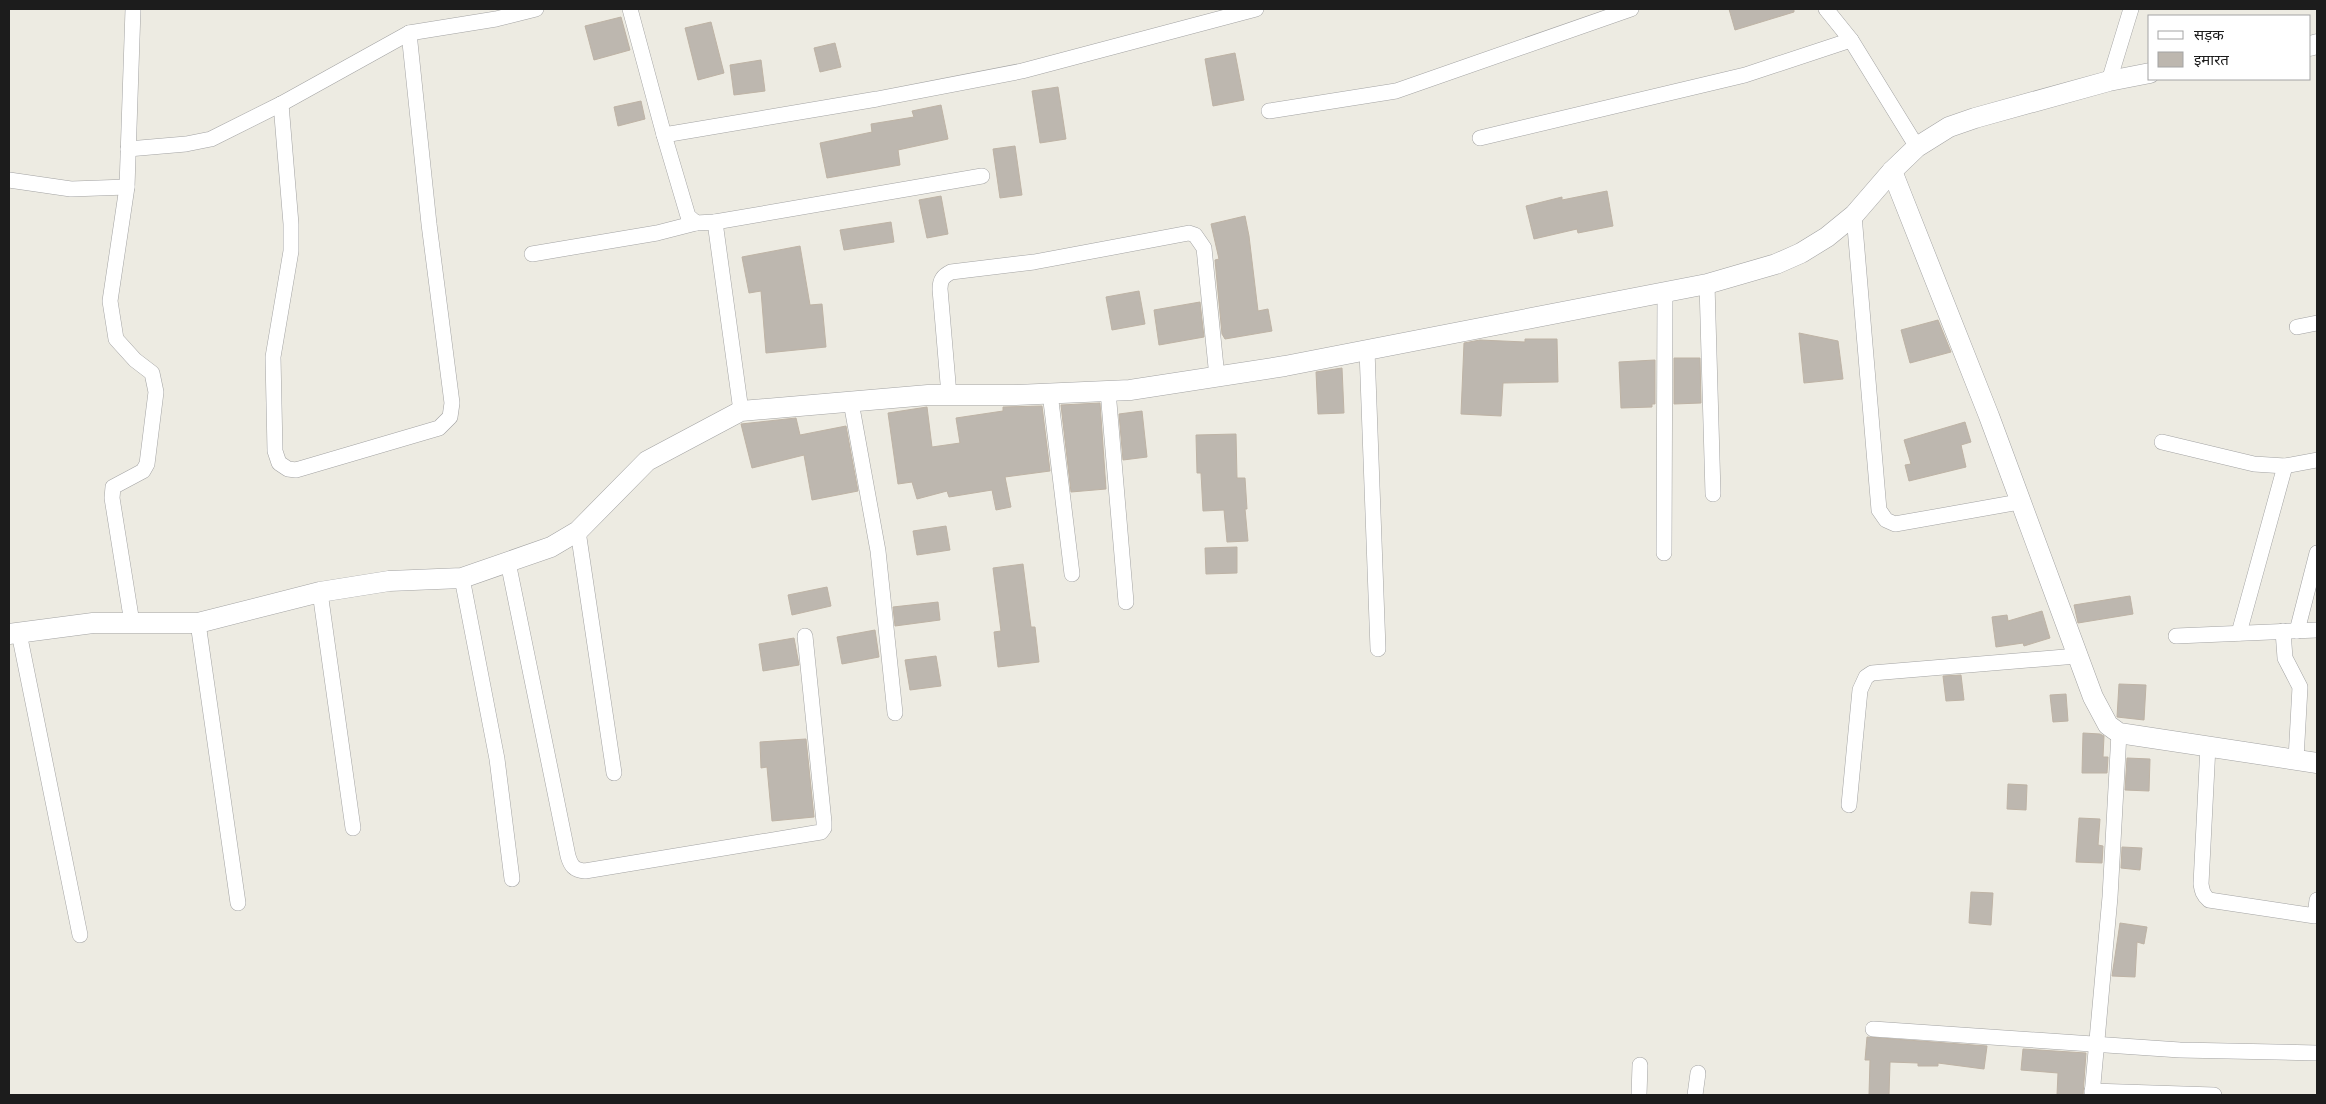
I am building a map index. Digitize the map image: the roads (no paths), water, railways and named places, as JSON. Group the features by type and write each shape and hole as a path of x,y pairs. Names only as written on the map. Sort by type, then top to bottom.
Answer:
{"street":[{"path":"132,9 127,187 110,301 116,339 135,360 152,373 156,392 147,464 143,471 113,486 112,492 132,623"},
{"path":"128,149 186,144 211,139 282,104 409,33 496,14 536,9"},
{"path":"630,9 688,216 691,221 696,223"},
{"path":"664,135 877,99 1022,71 1256,9"},
{"path":"1269,111 1396,91 1631,9"},
{"path":"1826,9 1851,40 1917,147"},
{"path":"2108,81 2131,9"},
{"path":"282,104 291,224 291,251 273,357 276,451 279,463 288,469 296,470 438,428 450,417 452,403 429,224 409,33"},
{"path":"1480,138 1745,75 1851,40"},
{"path":"80,935 14,634 93,622 198,623 320,592 390,581 462,578 551,547 578,530 647,461 741,411 949,395 1130,390 1217,377 1367,350 1707,284 1776,264 1801,253 1827,237 1854,215 1892,171 1917,147 1962,122 2108,81 2148,74"},
{"path":"1892,171 1989,416 2077,656 2100,712 2108,725 2119,733 2317,763"},
{"path":"532,254 656,233 696,223 715,222 982,176"},
{"path":"9,180 70,190 127,187"},
{"path":"1854,215 1879,510 1886,520 1895,524 2019,502"},
{"path":"715,222 741,411"},
{"path":"949,395 940,289 940,281 944,275 951,272 1034,262 1189,233 1195,235 1204,248 1217,377"},
{"path":"1707,284 1713,494"},
{"path":"1664,553 1665,292"},
{"path":"2297,327 2317,323"},
{"path":"1367,350 1378,649"},
{"path":"1108,391 1126,602"},
{"path":"1050,393 1072,574"},
{"path":"851,402 878,551 895,713"},
{"path":"2162,442 2254,464 2285,466 2317,460"},
{"path":"2239,633 2285,466"},
{"path":"578,530 614,773"},
{"path":"2296,759 2300,687 2286,658 2290,631 2317,553"},
{"path":"508,562 568,856 571,865 576,870 585,871 821,832 824,828 824,822 805,636"},
{"path":"462,578 496,751 512,879"},
{"path":"320,592 353,828"},
{"path":"198,623 238,903"},
{"path":"2176,636 2317,630"},
{"path":"1849,805 1860,690 1866,677 1872,673 2077,656"},
{"path":"2119,733 2110,897 2092,1093 2214,1095"},
{"path":"2208,746 2202,892 2209,900 2316,916 2317,900"},
{"path":"1873,1029 2180,1050 2317,1053"},
{"path":"1639,1095 1640,1064"},
{"path":"1695,1095 1698,1073"}]}
